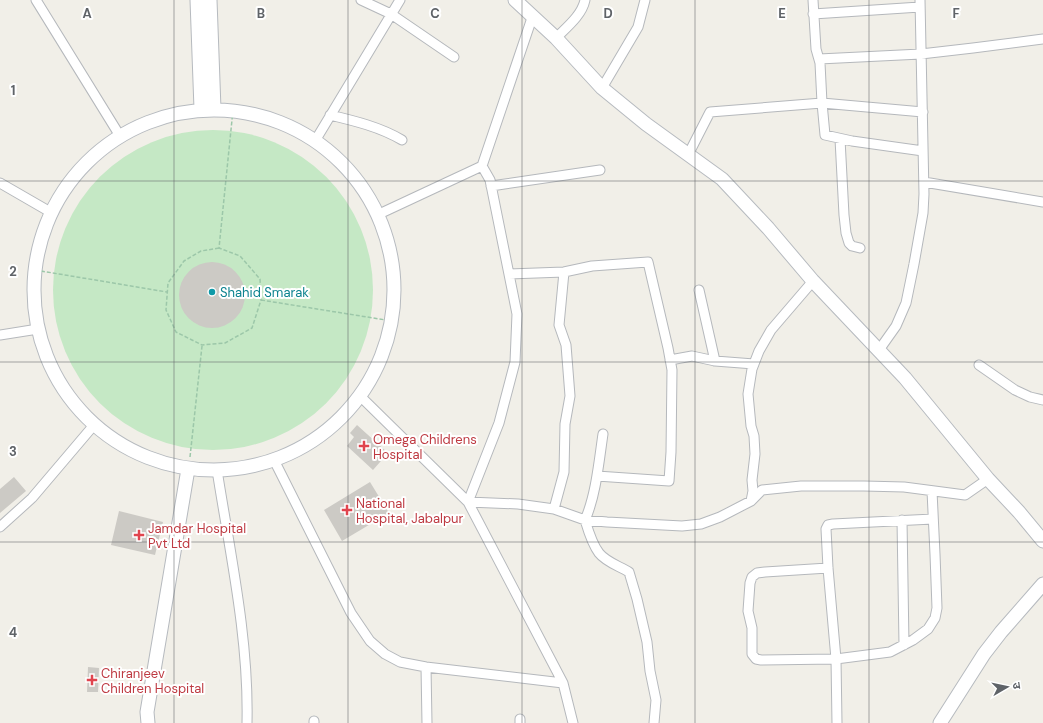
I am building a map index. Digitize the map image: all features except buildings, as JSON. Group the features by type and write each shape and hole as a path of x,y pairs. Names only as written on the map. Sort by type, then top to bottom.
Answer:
{"street":[{"path":"36,0 120,136"},
{"path":"197,0 208,109"},
{"path":"208,109 210,0"},
{"path":"361,0 391,14 454,57"},
{"path":"315,141 400,0"},
{"path":"515,0 556,38 602,88 646,124 722,179 768,228 813,281 904,378 988,479 1043,540"},
{"path":"556,38 574,19 583,6 585,0"},
{"path":"602,88 638,27 645,0"},
{"path":"812,0 816,49 819,59 825,135 923,151"},
{"path":"813,14 920,4 923,112 923,213 906,303 896,326 879,350"},
{"path":"377,216 482,166 533,16"},
{"path":"819,59 921,54 1043,39"},
{"path":"688,155 710,112 822,102 923,112"},
{"path":"208,109 250,112 294,127 332,153 363,187 384,229 394,274 392,321 378,365 354,404 320,436 280,459 235,470 188,469 154,461 122,446 94,425 58,381 38,329 34,277 45,226 70,180 107,143 120,136 153,119 208,109"},
{"path":"330,115 372,126 390,133 402,140"},
{"path":"840,138 846,233 849,243 852,246 860,248"},
{"path":"468,502 499,423 515,362 517,314 490,180 482,166"},
{"path":"491,186 600,170"},
{"path":"924,182 1043,202"},
{"path":"0,183 52,213"},
{"path":"509,274 564,272 592,266 648,262 672,370 672,452 669,481 597,476"},
{"path":"554,509 564,472 565,424 570,396 566,346 559,325 564,272"},
{"path":"751,501 753,491 752,480 755,448 748,394 752,369 771,330 813,281"},
{"path":"699,290 715,361"},
{"path":"0,335 38,329"},
{"path":"670,360 692,356 715,361 754,364"},
{"path":"979,365 1015,390 1030,397 1043,400"},
{"path":"359,395 468,502 563,683 573,723"},
{"path":"0,527 32,498 94,425"},
{"path":"603,434 597,476 589,512 585,520 590,536 599,553 629,572 648,642 650,671 656,700 654,723"},
{"path":"274,460 351,613 370,641 385,654 400,662 426,667 563,683"},
{"path":"148,723 147,712 188,469"},
{"path":"217,470 237,595 244,651 247,723"},
{"path":"468,502 518,504 554,509 585,520 682,526 701,524 720,517 751,501 762,490 801,486 864,486 904,487 965,495 988,479"},
{"path":"828,568 765,572 757,573 752,577 748,611 752,628 752,654 756,659 836,659 890,652 913,640 928,629 935,618 937,608 932,491"},
{"path":"837,723 836,659 826,529 828,525 833,524 933,519"},
{"path":"902,520 904,645"},
{"path":"940,723 984,654 1043,584"},
{"path":"426,667 427,723"}],"path":[{"path":"219,248 233,110"},
{"path":"219,248 240,256 260,280 261,300 252,328 225,343 202,345 176,332 166,310 167,292 168,282 184,261 201,251 219,248"},
{"path":"35,270 167,292"},
{"path":"261,300 392,321"},
{"path":"188,469 202,345"}],"green space":[{"path":"213,130 244,133 274,143 302,157 326,177 346,201 360,229 370,259 373,290 370,321 360,351 346,379 326,403 302,423 274,437 244,447 213,450 182,447 152,437 124,423 100,403 80,379 66,351 56,321 53,290 56,259 66,229 80,201 100,177 124,157 152,143 182,133"}],"place":[{"name":"Shahid Smarak","path":"212,292"},
{"name":"Omega Childrens Hospital","path":"364,446"},
{"name":"National Hospital, Jabalpur","path":"347,510"},
{"name":"Jamdar Hospital Pvt Ltd","path":"139,535"},
{"name":"Chiranjeev Children Hospital","path":"92,680"}]}
